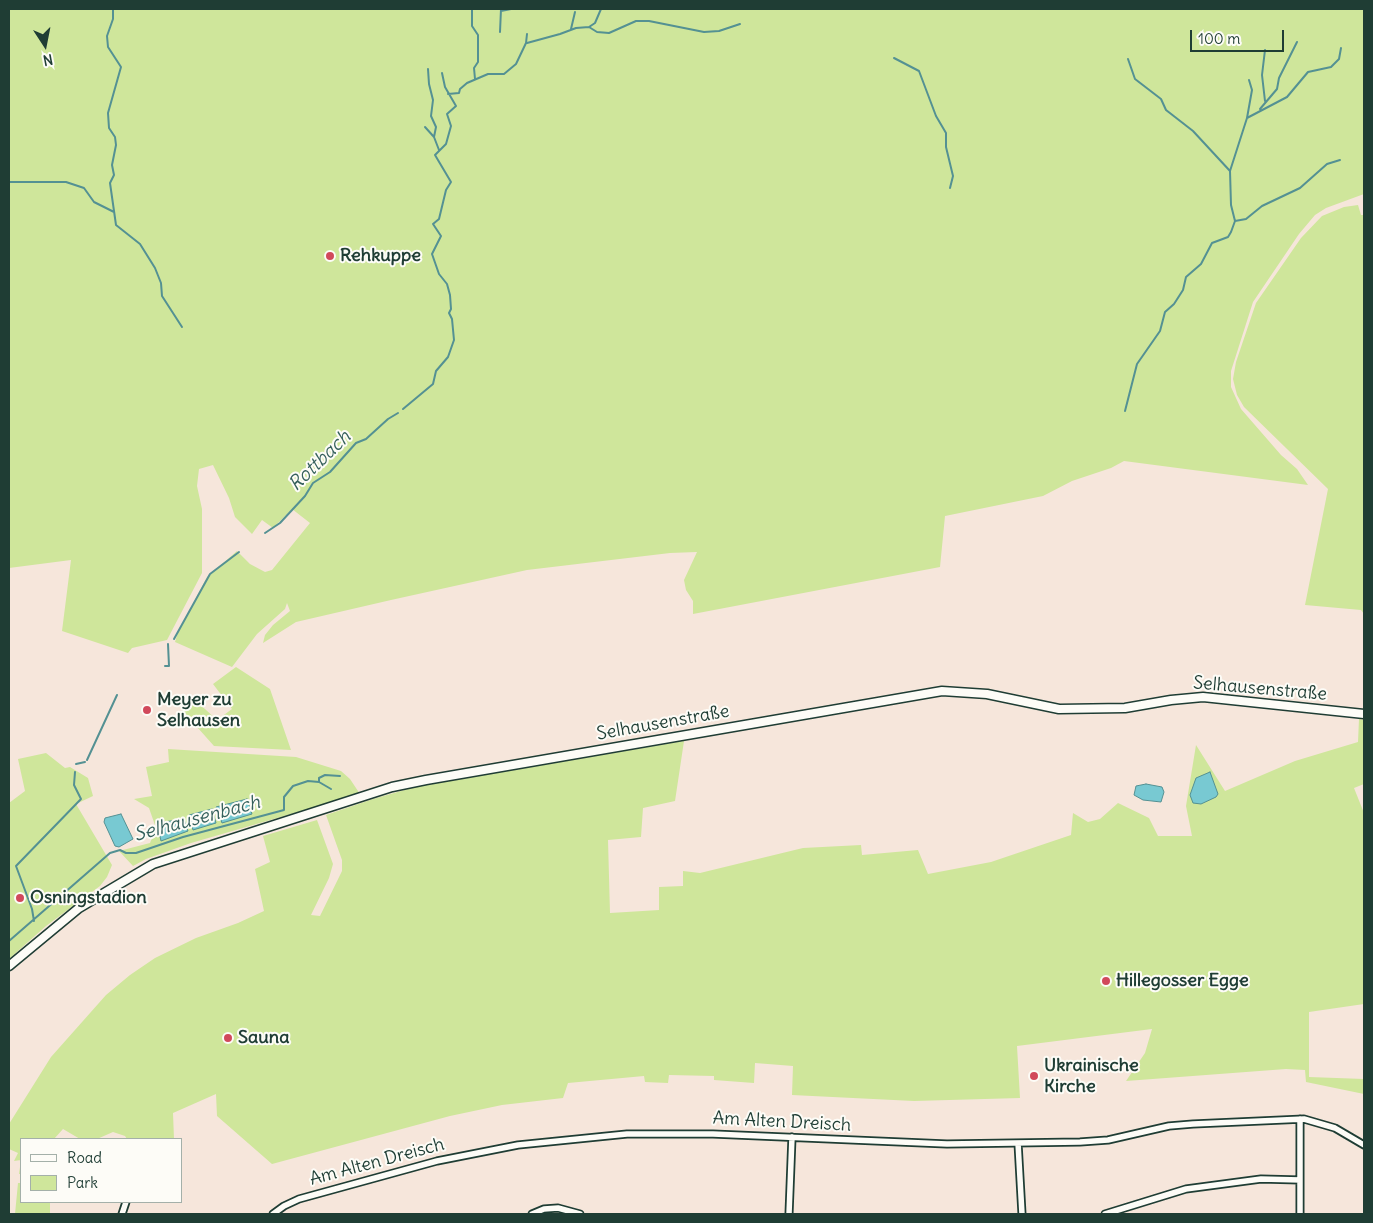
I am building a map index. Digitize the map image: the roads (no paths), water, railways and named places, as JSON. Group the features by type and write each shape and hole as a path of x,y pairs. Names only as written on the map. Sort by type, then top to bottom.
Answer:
{"street":[{"name":"Selhausenstraße","path":"9,966 79,908 153,864 392,788 426,780 942,692 987,694 1059,709 1125,708 1203,696 1364,714"},
{"path":"1300,1119 1300,1214"},
{"name":"Am Alten Dreisch","path":"273,1214 284,1206 300,1199 437,1161 518,1145 627,1134 713,1134 947,1144 1018,1143 1098,1141 1174,1126 1231,1121 1310,1119 1335,1128 1364,1146"},
{"path":"789,1214 792,1137"},
{"path":"1018,1143 1022,1214"},
{"path":"1105,1214 1186,1189 1261,1179 1300,1180"},
{"path":"532,1214 544,1209 558,1208 580,1214"}],"water":[{"path":"1210,772 1218,794 1216,797 1201,804 1193,803 1190,795 1196,778"},
{"path":"1146,784 1162,787 1164,792 1161,802 1143,800 1134,795 1136,786"},
{"path":"247,799 252,814 222,823 216,807"},
{"path":"212,809 216,823 193,830 189,815"},
{"path":"121,814 133,839 119,847 115,846 104,822 105,818"},
{"path":"184,819 188,831 161,841 157,823"}],"waterway":[{"path":"113,9 113,19 107,36 108,47 121,67 108,113 109,128 115,137 116,145 112,165 114,175 110,183 116,225 140,244 155,268 161,283 162,296 182,327"},
{"name":"Rottbach","path":"472,9 472,26 478,35 478,62 474,68 475,79"},
{"name":"Rottbach","path":"500,32 501,9"},
{"name":"Rottbach","path":"501,11 511,9"},
{"name":"Rottbach","path":"527,43 576,28 589,27 595,23 601,9"},
{"name":"Rottbach","path":"571,29 575,12"},
{"name":"Rottbach","path":"589,27 597,32 609,33 636,21 649,21 704,32 719,31 740,24"},
{"name":"Rottbach","path":"448,94 459,93 460,89 467,83 488,74 504,74 516,64 526,43 527,34"},
{"path":"1260,109 1277,89 1279,78 1297,42"},
{"path":"1247,118 1287,97 1308,72 1331,67 1339,59 1341,48"},
{"path":"1265,50 1262,75 1265,101"},
{"path":"894,58 919,71 936,116 946,133 946,147 953,176 950,188"},
{"path":"1128,59 1135,79 1161,99 1166,110 1193,131 1230,171"},
{"name":"Rottbach","path":"428,69 433,100 431,116 436,127 434,137"},
{"name":"Rottbach","path":"403,409 433,384 436,371 448,357 454,340 452,319 449,313 451,309 450,295 447,284 439,274 432,254 441,236 433,224 439,219 446,190 451,182 435,155 446,144 451,126 447,114 456,106 445,87 442,73"},
{"path":"1125,411 1137,364 1160,331 1165,312 1174,304 1183,290 1186,277 1201,264 1212,243 1228,237 1231,232 1235,221 1231,205 1230,171 1247,118 1252,90 1249,80"},
{"name":"Rottbach","path":"425,127 434,137 439,150"},
{"path":"1235,221 1246,219 1262,206 1300,188 1327,164 1340,160"},
{"path":"9,182 66,182 84,188 94,202 114,212"},
{"name":"Rottbach","path":"265,533 280,523 305,496 313,483 330,472 356,443 366,439 388,419 398,413"},
{"name":"Rottbach","path":"174,639 210,574 239,552"},
{"name":"Rottbach","path":"165,666 169,666 168,644"},
{"name":"Rottbach","path":"87,760 117,695"},
{"name":"Rottbach","path":"76,764 85,762"},
{"name":"Rottbach","path":"34,921 32,909 16,866 81,799 74,785 75,772"},
{"name":"Selhausenbach","path":"9,941 110,853 120,850 126,853 136,853 183,837 284,810 284,797 293,786 308,781 319,782 319,778 325,775 340,776"},
{"name":"Selhausenbach","path":"319,782 331,789"}],"place":[{"name":"Rehkuppe","path":"330,256"},
{"name":"Meyer zu Selhausen","path":"147,710"},
{"name":"Osningstadion","path":"20,898"},
{"name":"Hillegosser Egge","path":"1106,981"},
{"name":"Sauna","path":"228,1038"},
{"name":"Ukrainische Kirche","path":"1034,1076"}]}
